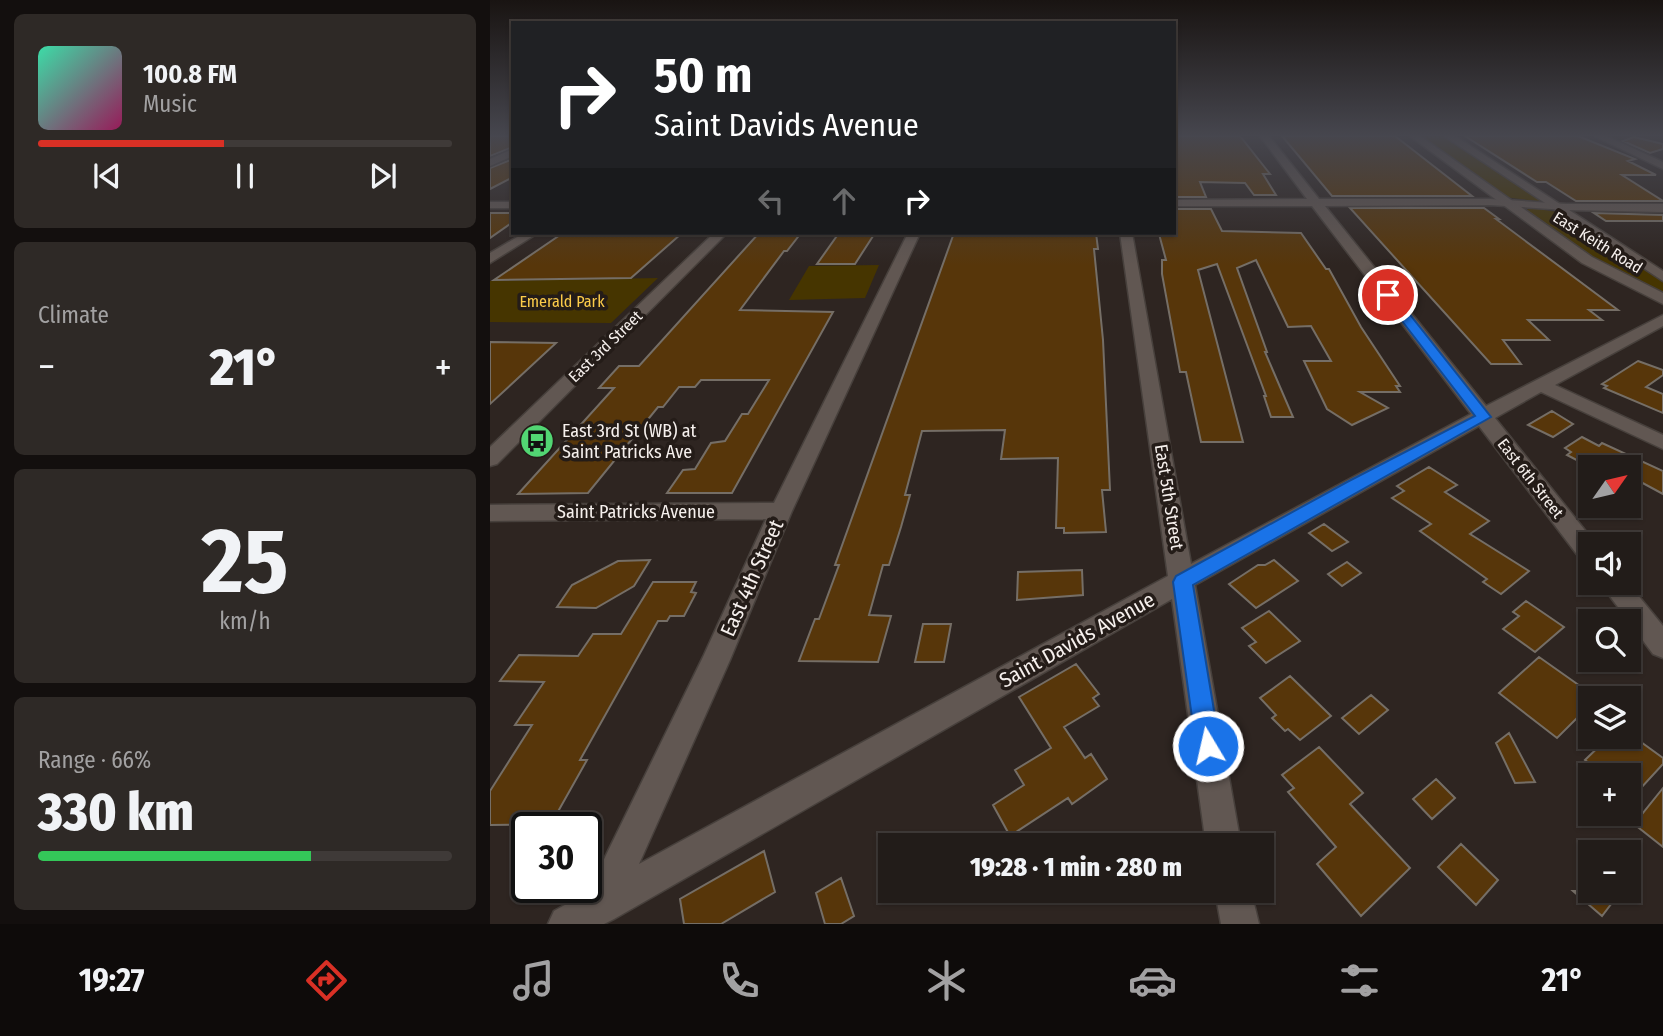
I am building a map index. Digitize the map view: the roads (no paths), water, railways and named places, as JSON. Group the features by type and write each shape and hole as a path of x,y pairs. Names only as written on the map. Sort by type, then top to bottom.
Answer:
{"street":[{"name":"East 6th Street","path":"1298,179 1578,538"},
{"name":"East Keith Road","path":"1474,179 1604,271 1663,299"},
{"name":"East Keith Road","path":"1514,179 1663,277"},
{"path":"1176,203 1507,203 1556,207 1663,208"},
{"path":"490,205 511,205"},
{"path":"490,259 528,235"},
{"name":"East 3rd Street","path":"490,459 719,235"},
{"name":"East 4th Street","path":"598,914 716,660 781,511 913,235"},
{"name":"East 5th Street","path":"1126,235 1222,833"},
{"name":"Saint Davids Avenue","path":"567,924 598,914 1353,485 1663,320"},
{"path":"1543,386 1663,443"},
{"name":"Saint Patricks Avenue","path":"490,513 781,511"},
{"path":"1623,595 1663,646"},
{"path":"1236,903 1240,924"}],"place":[{"name":"East 3rd St (WB) at Saint Patricks Ave","path":"537,441"}],"park label":[{"name":"Emerald Park","path":"562,301"}]}
